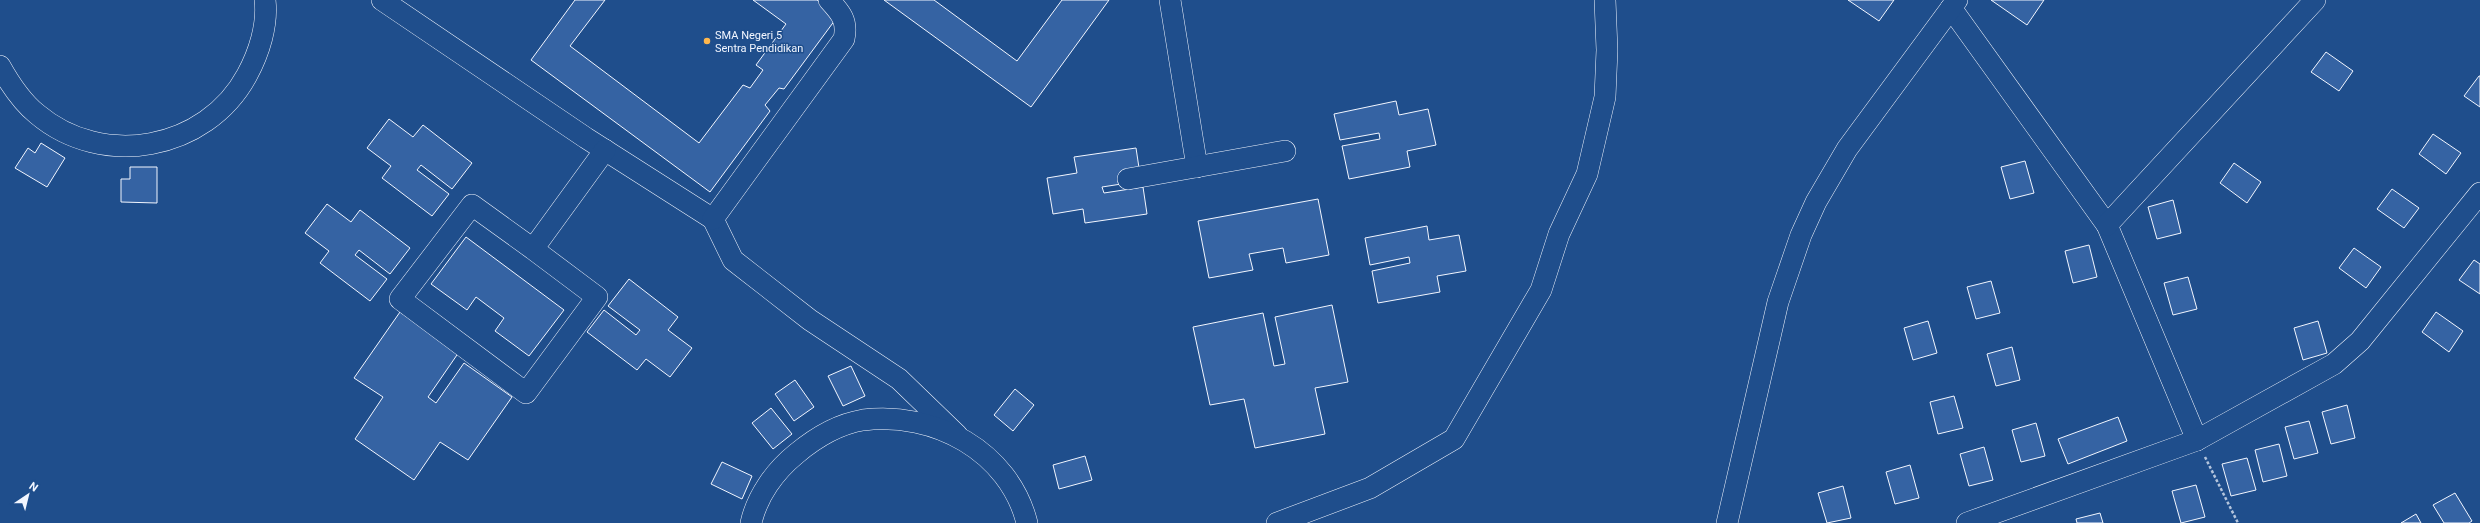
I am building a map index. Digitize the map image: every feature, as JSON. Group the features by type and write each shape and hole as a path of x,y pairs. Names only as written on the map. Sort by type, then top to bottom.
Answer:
{"street":[{"path":"0,66 15,91 36,114 60,130 88,141 116,147 145,146 173,139 200,126 217,113 241,87 255,62 263,33 265,0"},
{"path":"382,0 605,150 712,219 733,260 810,320 899,379 957,435 996,465 1022,506 1027,523"},
{"path":"712,219 844,39 846,28 842,14 829,0"},
{"path":"1170,0 1197,167"},
{"path":"1277,523 1382,483 1454,439 1541,290 1559,234 1587,174 1605,97 1607,50 1605,0"},
{"path":"2107,225 2315,0"},
{"path":"1726,523 1778,302 1801,234 1816,202 1847,149 1954,4 2107,225 2197,440"},
{"path":"533,249 605,150"},
{"path":"1128,179 1285,151"},
{"path":"1966,523 2197,440 2334,364 2348,353 2480,193"},
{"path":"472,205 533,249 597,297 526,393 400,299 472,205"},
{"path":"751,523 754,509 779,468 817,437 862,420 911,420 957,435"}],"path":[{"path":"2197,440 2238,523"}],"building":[{"path":"575,0 605,0 570,46 699,143 743,85 750,88 763,70 756,65 786,24 753,0 817,0 838,16 784,89 779,88 765,105 770,111 710,192 531,60"},
{"path":"884,0 934,0 1017,61 1062,0 1109,0 1031,107"},
{"path":"1848,0 1894,0 1879,21"},
{"path":"1991,0 2044,0 2027,25"},
{"path":"2326,52 2353,71 2339,91 2311,72"},
{"path":"2480,76 2480,107 2464,96"},
{"path":"1396,101 1399,115 1428,109 1436,145 1407,151 1410,167 1349,179 1342,146 1380,139 1379,133 1340,140 1334,114"},
{"path":"389,119 413,137 423,125 472,163 452,189 421,165 417,170 449,194 432,216 382,178 391,166 367,148"},
{"path":"2433,134 2461,153 2446,174 2419,154"},
{"path":"41,143 65,158 47,187 15,168 28,148 35,153"},
{"path":"1136,148 1141,181 1102,187 1104,193 1143,187 1147,214 1085,223 1083,209 1053,214 1047,178 1077,173 1074,157"},
{"path":"2025,161 2034,193 2010,199 2001,167"},
{"path":"2234,163 2261,182 2247,203 2220,183"},
{"path":"130,167 157,167 157,203 121,202 121,179 130,179"},
{"path":"2392,189 2419,208 2404,228 2377,209"},
{"path":"1318,199 1329,255 1286,263 1283,248 1249,254 1253,270 1209,278 1198,221"},
{"path":"2173,200 2181,233 2157,239 2148,207"},
{"path":"327,204 351,222 360,210 410,248 390,274 359,250 355,255 387,279 370,301 320,263 329,251 305,233"},
{"path":"1427,226 1429,240 1459,235 1466,271 1437,276 1440,292 1378,303 1372,271 1410,263 1409,257 1370,265 1365,238"},
{"path":"466,237 564,310 529,356 495,331 504,318 476,297 467,310 431,284"},
{"path":"2089,245 2097,277 2073,283 2065,251"},
{"path":"2354,248 2381,267 2366,288 2339,268"},
{"path":"2474,260 2480,264 2480,294 2459,280"},
{"path":"2188,277 2197,309 2173,315 2164,283"},
{"path":"629,279 678,317 668,330 692,348 670,377 646,359 637,370 587,332 604,310 636,335 640,330 608,306"},
{"path":"1991,281 2000,313 1976,319 1967,287"},
{"path":"1332,305 1348,382 1315,388 1325,434 1255,448 1244,399 1210,405 1193,327 1263,313 1274,366 1285,364 1275,317"},
{"path":"400,312 459,352 428,397 436,403 464,363 512,397 468,460 440,442 414,480 355,439 383,397 354,378"},
{"path":"2436,312 2463,331 2449,352 2422,332"},
{"path":"1928,321 1937,353 1913,360 1904,328"},
{"path":"2318,321 2327,353 2303,360 2294,328"},
{"path":"2012,347 2020,380 1996,386 1987,354"},
{"path":"851,366 865,396 843,406 828,376"},
{"path":"795,380 814,407 794,421 775,394"},
{"path":"1015,389 1034,405 1013,431 994,415"},
{"path":"1954,396 1963,428 1938,434 1930,402"},
{"path":"2347,405 2355,438 2331,444 2322,412"},
{"path":"771,408 792,434 773,449 752,423"},
{"path":"2118,417 2127,441 2068,464 2058,439"},
{"path":"2309,421 2318,453 2294,459 2285,427"},
{"path":"2036,423 2045,456 2021,462 2012,430"},
{"path":"2279,444 2287,476 2263,482 2255,450"},
{"path":"1984,447 1993,480 1969,486 1960,454"},
{"path":"1085,456 1092,480 1059,489 1053,465"},
{"path":"2247,458 2256,490 2231,496 2222,464"},
{"path":"722,462 752,476 742,499 711,484"},
{"path":"1910,465 1919,498 1895,504 1886,472"},
{"path":"2196,485 2205,517 2181,523 2172,491"},
{"path":"1843,486 1851,518 1827,523 1818,493"},
{"path":"2455,493 2472,521 2469,523 2444,523 2433,505"},
{"path":"2100,513 2103,523 2077,523 2076,519"},
{"path":"2416,514 2421,523 2401,523"}],"place":[{"name":"SMA Negeri 5 Sentra Pendidikan","path":"707,41"}]}
